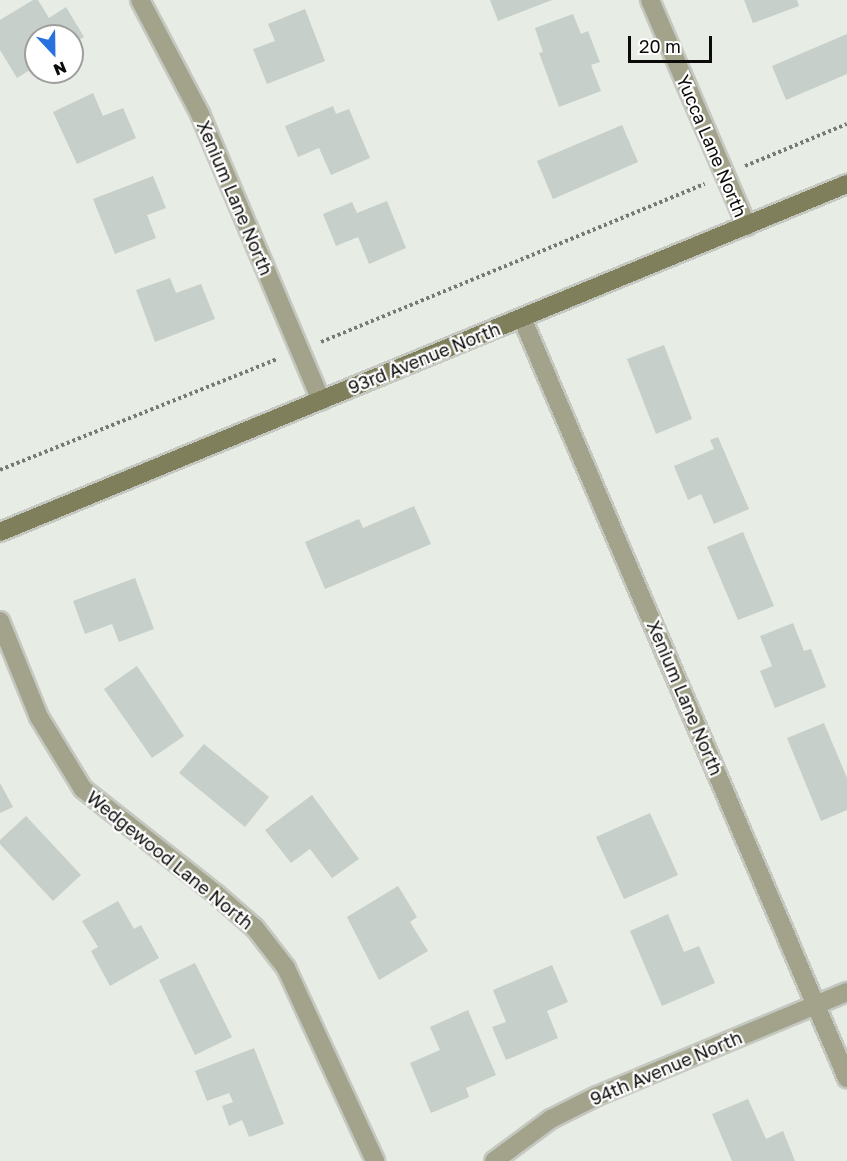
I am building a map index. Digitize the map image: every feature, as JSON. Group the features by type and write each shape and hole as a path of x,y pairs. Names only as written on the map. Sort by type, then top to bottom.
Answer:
{"main road":[{"name":"93rd Avenue North","path":"0,532 847,184"}],"street":[{"name":"Xenium Lane North","path":"140,0 200,114 321,400"},
{"name":"Yucca Lane North","path":"650,0 747,226"},
{"name":"Xenium Lane North","path":"522,318 847,1078"},
{"name":"Wedgewood Lane North","path":"0,621 39,717 83,789 216,894 255,928 286,968 375,1161"},
{"name":"94th Avenue North","path":"494,1161 550,1119 597,1096 847,992"}],"path":[{"path":"0,470 300,350 847,124"}],"building":[{"path":"33,0 38,0 49,18 66,7 76,24 24,24 24,74 17,78 0,50 0,20"},
{"path":"490,0 552,0 498,21"},
{"path":"744,0 797,0 799,6 753,23"},
{"path":"305,9 325,61 267,84 253,49 275,41 268,24"},
{"path":"573,14 581,34 588,31 600,62 591,65 601,91 559,107 539,53 543,52 535,28"},
{"path":"847,34 847,74 786,100 772,66"},
{"path":"93,93 103,116 123,108 136,138 77,164 53,112"},
{"path":"333,106 336,114 349,109 370,158 331,175 319,148 298,157 285,126"},
{"path":"622,125 638,162 553,199 537,161"},
{"path":"153,176 166,208 147,215 156,238 115,254 93,199"},
{"path":"387,201 406,248 369,264 358,237 336,246 323,214 352,202 357,213"},
{"path":"170,278 176,293 201,284 215,319 155,342 136,290"},
{"path":"664,345 692,419 656,434 627,359"},
{"path":"718,437 749,509 714,524 701,494 688,500 674,466 714,449 710,440"},
{"path":"414,506 431,544 325,589 305,542 359,519 363,528"},
{"path":"743,532 774,606 738,620 707,547"},
{"path":"135,578 154,629 119,642 112,624 85,634 73,601"},
{"path":"793,623 804,651 811,649 826,687 775,708 760,671 772,666 760,636"},
{"path":"137,666 184,736 152,758 104,689"},
{"path":"824,723 847,778 847,810 821,821 787,738"},
{"path":"204,744 269,797 245,827 179,773"},
{"path":"0,783 13,807 0,813"},
{"path":"312,795 359,859 332,878 310,849 291,863 265,830"},
{"path":"650,813 678,875 624,899 596,837"},
{"path":"26,816 81,875 53,901 0,844 0,840"},
{"path":"398,886 417,917 410,922 428,951 379,980 347,917"},
{"path":"118,901 134,929 141,925 159,958 110,986 91,951 98,947 82,921"},
{"path":"668,914 684,952 699,946 715,983 662,1006 630,931"},
{"path":"195,963 232,1037 195,1055 159,980"},
{"path":"552,965 568,1002 547,1011 558,1038 506,1060 492,1027 506,1022 493,990"},
{"path":"468,1010 496,1075 466,1088 469,1097 431,1113 410,1063 440,1050 430,1027"},
{"path":"254,1048 284,1124 249,1137 242,1120 229,1126 222,1106 233,1102 229,1093 207,1101 195,1071"},
{"path":"748,1099 766,1139 783,1131 795,1161 732,1161 712,1114"}]}
